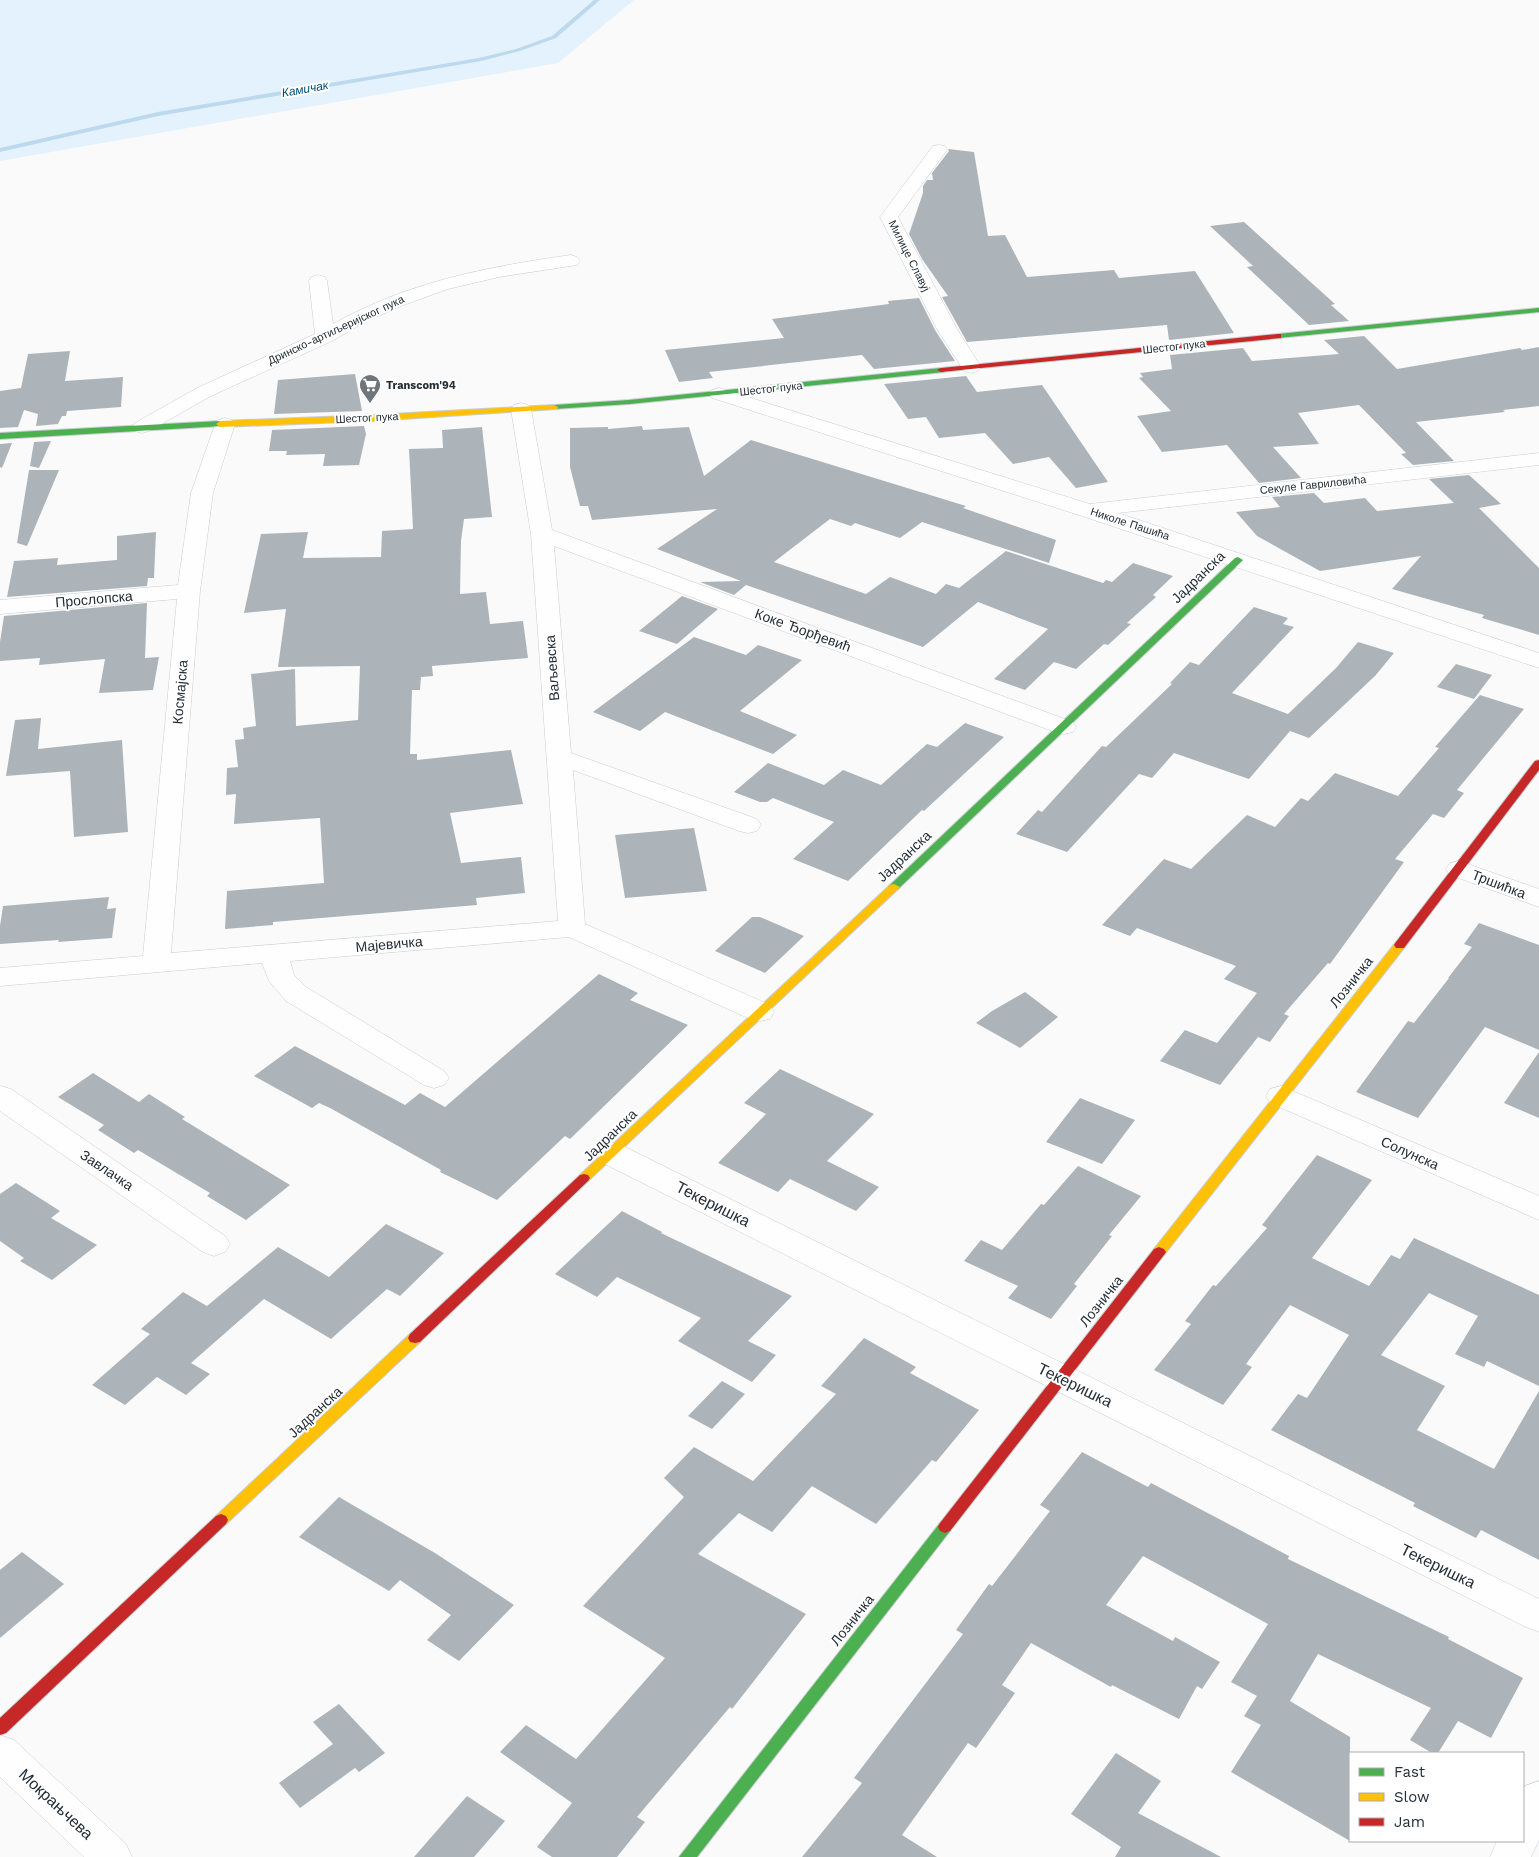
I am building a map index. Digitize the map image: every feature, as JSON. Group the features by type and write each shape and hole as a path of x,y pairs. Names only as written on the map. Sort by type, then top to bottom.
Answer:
{"street":[{"name":"Милице Славуј","path":"939,150 889,217 947,329 971,367"},
{"name":"Дринско-артиљеријског пука","path":"142,428 204,392 325,337 360,317 442,284 499,271 571,261"},
{"path":"318,281 325,337"},
{"name":"Шестог пука","path":"0,436 372,418 719,394 1539,310"},
{"name":"Николе Пашића","path":"719,394 1087,510 1539,661"},
{"name":"Ваљевска","path":"520,409 542,534 572,928"},
{"name":"Космајска","path":"156,964 189,591 202,493 225,424"},
{"name":"Секуле Гавриловића","path":"1087,510 1539,460"},
{"name":"Коке Ђорђевић","path":"542,534 1064,727"},
{"name":"Јадранска","path":"0,1728 612,1154 1238,560"},
{"name":"Прослопска","path":"0,607 189,591"},
{"path":"559,757 748,824"},
{"name":"Лозничка","path":"687,1857 1459,869 1539,763"},
{"name":"Тршићка","path":"1459,869 1539,899"},
{"name":"Мајевичка","path":"0,977 572,928 760,1012"},
{"path":"275,954 276,971 282,982 296,994 434,1078"},
{"name":"Завлачка","path":"0,1096 214,1244"},
{"name":"Солунска","path":"1281,1096 1539,1210"},
{"name":"Текеришка","path":"612,1154 1539,1616"},
{"name":"Мокрањчева","path":"0,1752 112,1857"},
{"path":"1524,1829 1539,1799"},
{"path":"1510,1857 1518,1842"}],"shaded area":[{"path":"0,0 634,0 558,63 0,161"}],"building":[{"path":"948,149 974,152 988,236 1005,235 1027,277 1114,270 1119,278 1195,271 1234,333 1169,340 1167,325 967,342 942,297 948,296 922,259 909,234 923,193 923,186 927,180 933,180 932,173 949,151"},
{"path":"1244,222 1335,304 1331,305 1349,321 1309,325 1247,267 1253,266 1210,226"},
{"path":"919,298 935,330 955,361 874,369 862,355 709,372 713,378 679,382 665,350 784,338 772,319 889,304 888,301"},
{"path":"1364,336 1397,369 1520,348 1522,350 1539,347 1539,406 1503,410 1505,412 1416,422 1454,461 1413,465 1401,454 1406,453 1359,405 1298,413 1319,444 1273,447 1301,478 1259,483 1227,445 1162,452 1137,416 1171,411 1139,378 1143,377 1140,373 1172,369 1170,355 1243,348 1252,361 1339,354 1324,340"},
{"path":"70,351 65,381 123,377 121,407 67,411 66,416 62,416 58,424 36,426 38,414 24,410 18,427 0,428 0,391 21,388 28,354"},
{"path":"355,374 362,411 274,414 278,380"},
{"path":"966,376 977,392 1042,385 1108,482 1076,488 1049,457 1013,464 985,433 939,438 926,417 908,419 884,384"},
{"path":"364,426 366,434 359,465 323,466 325,454 286,455 287,451 269,451 272,430"},
{"path":"642,426 643,430 689,427 704,476 751,440 966,506 963,508 1056,540 1049,563 922,522 900,538 855,523 851,526 830,519 774,562 866,594 890,577 936,594 946,584 959,588 1006,551 1103,583 1106,580 1112,582 1133,563 1173,576 1153,595 1156,597 1127,623 1131,624 1108,645 1104,644 1076,669 1054,662 1025,690 994,679 1048,629 978,602 923,647 746,585 734,595 700,582 741,581 657,549 717,509 592,520 588,506 580,506 570,467 570,428 608,427 608,429"},
{"path":"482,427 492,517 464,519 461,541 460,594 486,592 490,624 523,621 528,658 432,666 433,676 421,677 420,690 412,690 410,754 417,754 417,760 511,750 523,804 450,813 461,863 521,857 525,893 476,898 477,905 273,922 273,925 225,929 227,891 324,883 320,818 234,824 236,794 226,795 227,768 238,767 235,740 244,739 243,728 256,726 251,674 295,669 296,726 358,720 360,666 278,667 286,609 244,613 261,534 308,532 303,558 381,557 382,531 413,529 409,449 443,448 442,430"},
{"path":"51,441 39,468 30,466 34,442"},
{"path":"12,443 2,468 0,467 0,444"},
{"path":"29,470 59,470 27,546 17,543"},
{"path":"1469,475 1501,504 1479,508 1539,568 1539,635 1482,618 1484,615 1392,589 1421,556 1320,571 1257,536 1236,512 1280,507 1272,497 1314,493 1324,503 1365,498 1377,511 1454,503 1429,479"},
{"path":"156,532 154,578 148,578 147,586 7,597 14,561 58,558 57,565 117,560 117,536"},
{"path":"682,596 718,609 677,644 639,631"},
{"path":"147,603 145,658 159,657 153,690 99,693 105,659 39,665 40,658 0,661 0,642 4,616"},
{"path":"1254,607 1288,618 1283,624 1294,627 1232,693 1288,714 1336,668 1358,642 1394,653 1375,676 1309,738 1290,731 1249,779 1174,753 1152,778 1139,774 1067,852 1016,834 1038,810 1042,812 1102,746 1106,747 1172,684 1170,683 1190,662 1199,665"},
{"path":"694,637 746,655 758,645 802,660 740,711 797,735 773,754 665,712 640,731 593,712"},
{"path":"1456,664 1492,675 1474,699 1437,687"},
{"path":"1480,695 1524,709 1457,790 1464,793 1444,818 1433,814 1395,859 1404,862 1330,964 1328,963 1284,1014 1289,1016 1270,1042 1258,1037 1220,1085 1160,1061 1185,1030 1217,1043 1257,993 1224,979 1236,966 1137,928 1130,936 1102,925 1164,859 1191,869 1247,815 1275,827 1301,798 1308,801 1335,773 1398,796 1439,748 1435,747"},
{"path":"41,718 38,749 122,740 128,832 74,837 70,771 6,776 15,720"},
{"path":"965,723 1004,737 924,811 922,810 848,881 793,859 834,822 773,798 767,802 760,802 734,792 768,763 824,785 843,770 881,785 927,744 937,747"},
{"path":"694,828 707,891 625,898 615,835"},
{"path":"109,897 107,909 116,908 112,938 0,944 3,906"},
{"path":"752,917 760,917 804,936 765,973 715,951"},
{"path":"1479,923 1539,945 1539,1050 1485,1027 1418,1118 1356,1092 1408,1021 1414,1023 1472,947 1464,944"},
{"path":"599,974 638,993 630,1000 688,1025 570,1139 565,1136 497,1200 440,1172 441,1170 330,1108 319,1103 312,1108 254,1076 295,1046 405,1105 420,1093 445,1107"},
{"path":"1025,992 1058,1017 1020,1048 976,1023 992,1011"},
{"path":"1539,1052 1539,1118 1504,1103"},
{"path":"780,1069 874,1114 827,1161 879,1187 856,1211 790,1179 778,1192 718,1163 766,1114 744,1103"},
{"path":"93,1073 139,1102 149,1094 185,1117 182,1119 290,1185 246,1220 207,1196 210,1193 138,1150 134,1153 98,1130 104,1125 58,1097"},
{"path":"1080,1098 1135,1120 1102,1164 1046,1142"},
{"path":"1317,1155 1372,1180 1312,1258 1369,1286 1391,1255 1400,1259 1414,1238 1539,1295 1539,1386 1487,1361 1484,1367 1455,1354 1478,1316 1429,1293 1381,1355 1445,1386 1417,1430 1494,1469 1539,1391 1539,1560 1481,1530 1476,1538 1413,1506 1415,1503 1271,1430 1298,1394 1307,1398 1349,1335 1290,1305 1246,1364 1252,1367 1223,1405 1154,1370 1191,1324 1185,1321 1213,1285 1216,1286 1267,1228 1262,1225"},
{"path":"1078,1166 1141,1196 1109,1235 1112,1236 1074,1284 1077,1286 1051,1319 1008,1298 1018,1286 964,1261 981,1240 1002,1250 1041,1204 1044,1205"},
{"path":"16,1183 60,1211 51,1218 97,1245 52,1280 20,1261 24,1258 0,1241 0,1194"},
{"path":"622,1211 661,1233 792,1296 748,1341 776,1355 752,1382 678,1341 701,1318 617,1277 597,1297 555,1274"},
{"path":"386,1224 444,1253 400,1296 387,1289 331,1339 264,1299 191,1363 210,1374 186,1395 157,1377 125,1405 92,1385 150,1334 141,1329 183,1292 207,1306 278,1247 329,1277"},
{"path":"864,1338 916,1367 910,1373 979,1410 936,1462 932,1460 876,1524 812,1486 772,1532 739,1513 698,1554 806,1614 732,1709 730,1707 637,1817 645,1822 617,1857 552,1857 537,1847 572,1803 500,1752 526,1725 576,1759 665,1658 583,1606 684,1497 664,1478 694,1447 753,1481 836,1394 821,1386"},
{"path":"722,1381 745,1394 712,1429 688,1416"},
{"path":"1082,1452 1148,1487 1151,1483 1289,1556 1288,1559 1449,1637 1448,1639 1523,1678 1491,1738 1458,1721 1439,1752 1430,1752 1410,1740 1431,1708 1318,1654 1290,1701 1350,1737 1349,1840 1231,1772 1261,1725 1244,1716 1257,1696 1231,1682 1268,1624 1143,1556 1106,1605 1173,1641 1175,1637 1220,1662 1202,1689 1197,1686 1179,1719 1112,1685 1111,1687 1031,1643 1002,1685 1015,1693 976,1748 968,1743 902,1835 937,1857 802,1857 862,1783 854,1778 963,1634 956,1630 989,1584 992,1586 1050,1511 1040,1505"},
{"path":"339,1497 435,1553 514,1605 459,1661 427,1640 451,1615 400,1580 389,1591 299,1537"},
{"path":"22,1552 64,1584 0,1638 0,1570"},
{"path":"339,1704 385,1753 359,1772 355,1768 300,1808 279,1783 333,1744 313,1722"},
{"path":"1116,1753 1161,1781 1138,1813 1221,1857 1115,1857 1121,1847 1071,1814"},
{"path":"467,1796 505,1821 474,1857 414,1857"}],"waterway":[{"name":"Камичак","path":"0,150 158,114 479,60 518,50 554,37 597,0"}],"traffic: fast":[{"path":"1278,336 1539,310"},
{"path":"554,407 629,402 941,370"},
{"path":"0,436 220,424"},
{"path":"894,887 1238,560"},
{"path":"687,1857 945,1527"}],"traffic: slow":[{"path":"220,424 372,418 554,407"},
{"path":"584,1178 894,887"},
{"path":"1159,1252 1400,945"},
{"path":"221,1520 415,1338"}],"traffic: jam":[{"path":"941,370 1278,336"},
{"path":"1400,945 1539,763"},
{"path":"415,1338 584,1178"},
{"path":"945,1527 1159,1252"},
{"path":"0,1728 221,1520"}],"place":[{"name":"Transcom'94","path":"370,404"}]}
